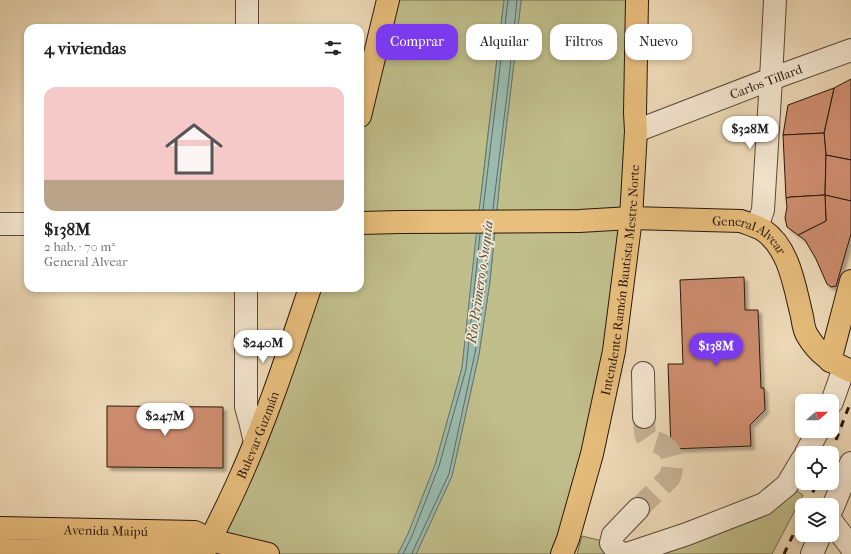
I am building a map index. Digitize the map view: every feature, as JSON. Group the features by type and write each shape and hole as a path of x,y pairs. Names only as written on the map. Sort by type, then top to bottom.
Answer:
{"main road":[{"path":"364,99 388,0"},
{"name":"Intendente Ramón Bautista Mestre Norte","path":"562,554 568,539 592,454 614,351 631,218 636,131 637,0"},
{"name":"General Alvear","path":"364,223 593,220 631,218 741,222 764,231 773,239 781,250 789,266 806,334 818,350 842,367"},
{"path":"842,367 851,280"},
{"name":"Bulevar Guzmán","path":"206,547 240,479 255,442 283,369 309,292"},
{"name":"Avenida Maipú","path":"0,528 195,532 206,547"},
{"name":"Avenida Maipú","path":"0,550 175,552 206,547 264,553"}],"street":[{"path":"247,0 247,24"},
{"path":"757,227 763,210 775,0"},
{"name":"Carlos Tillard","path":"636,131 851,50"},
{"path":"0,224 24,224"},
{"path":"246,292 246,407 255,442"},
{"path":"834,394 842,367"},
{"path":"642,373 644,416"},
{"path":"837,498 851,463"},
{"path":"627,554 687,534 764,504 787,485 795,472"},
{"path":"624,554 617,551 611,543 613,535 638,509"},
{"path":"839,531 851,547"},
{"path":"812,554 817,542"}],"shaded area":[{"path":"388,0 504,0 501,24 466,24 466,60 497,60 462,368 435,465 408,534 398,554 203,554 308,292 364,292 364,99 376,50 376,60 458,60 458,24 382,24"},
{"path":"521,0 637,0 636,24 625,24 625,60 635,60 631,218 562,554 416,554 452,476 479,354 490,281 500,178 514,60 542,60 542,24 518,24"},
{"path":"787,485 803,495 801,498 795,498 795,510 772,554 627,554"},
{"path":"582,536 611,543 624,554 577,554"}],"water":[{"path":"504,0 521,0 518,24 501,24"},
{"name":"Río Primero o Suquía","path":"497,60 514,60 500,178 490,281 479,354 452,476 416,554 398,554 408,534 435,465 462,368"}],"building":[{"path":"851,79 851,160 826,155 824,133 834,88"},
{"path":"834,88 824,133 783,135 788,105"},
{"path":"824,133 826,155 825,195 786,198 783,135"},
{"path":"826,155 851,160 851,201 825,195"},
{"path":"825,195 851,201 851,234 836,286 831,287 827,284 816,259 805,240 798,235 826,221"},
{"path":"825,195 826,221 798,235 787,227 785,218 787,207 786,198"},
{"path":"744,277 745,310 758,310 761,388 764,388 765,410 750,425 751,446 671,449 668,364 683,364 680,280"},
{"path":"107,406 223,407 223,468 107,467"}],"tunnel":[{"path":"638,509 670,477 672,471 672,460 669,451 661,444 650,441 646,436 644,417"}],"railway":[{"path":"834,446 851,401"},
{"path":"810,498 814,490"},
{"path":"784,554 795,531"}]}
